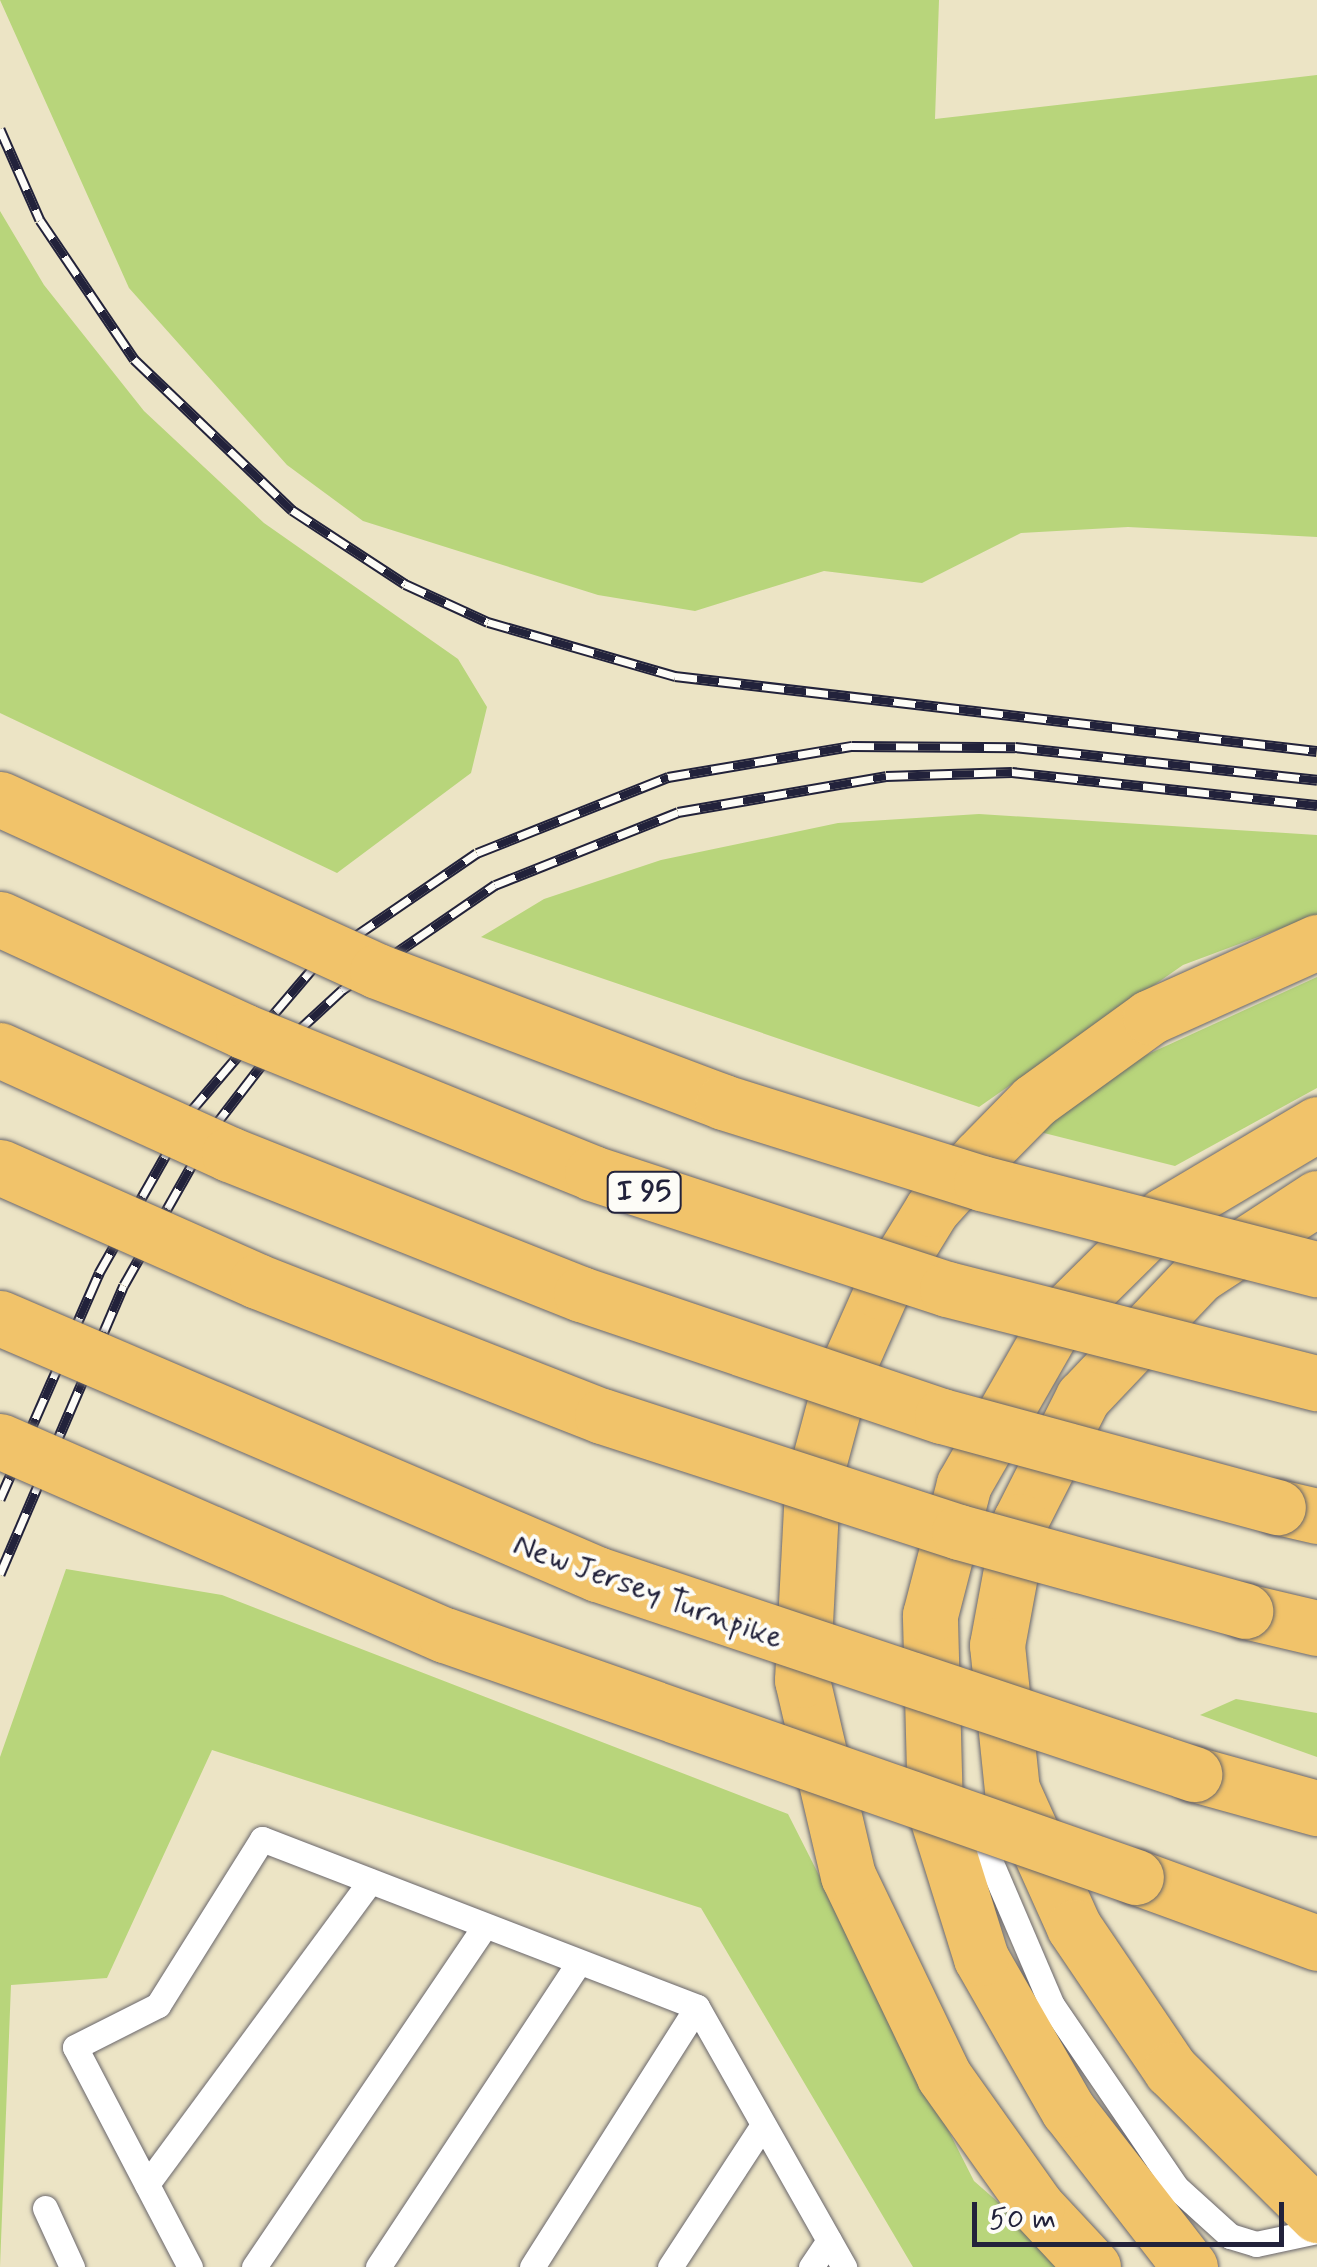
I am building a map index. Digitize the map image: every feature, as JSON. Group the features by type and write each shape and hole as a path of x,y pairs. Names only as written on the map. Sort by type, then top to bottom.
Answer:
{"highway":[{"path":"0,799 343,956 723,1102 981,1184 1317,1270"},
{"name":"I 95","path":"0,919 243,1032 592,1174 947,1289 1317,1382"},
{"path":"1093,2267 997,2154 912,2023 848,1876 817,1771 800,1651 812,1488 846,1369 911,1241 979,1156 1081,1064 1190,994 1317,942"},
{"path":"0,1050 247,1161 581,1294 942,1416 1298,1512"},
{"path":"1190,2267 1068,2110 981,1958 942,1842 926,1689 934,1590 955,1507 1028,1360 1076,1298 1164,1216 1317,1124"},
{"path":"0,1167 274,1288 602,1416 959,1532 1317,1628"},
{"path":"1317,1198 1198,1276 1082,1397 1016,1534 998,1645 1012,1789 1074,1927 1172,2070 1317,2215"},
{"name":"New Jersey Turnpike","path":"0,1318 582,1568 1194,1774 1317,1808"},
{"path":"0,1441 360,1601 817,1771 1136,1877 1317,1943"}],"lane":[{"path":"926,1689 994,1880 1114,2107 1176,2187 1230,2236 1256,2244 1317,2232"},
{"path":"190,2267 75,2047 158,2005 262,1840 697,2007 844,2267"},
{"path":"147,2184 370,1880"},
{"path":"254,2267 486,1926"},
{"path":"378,2267 579,1962"},
{"path":"532,2267 697,2007"},
{"path":"670,2267 764,2125"},
{"path":"45,2208 72,2267"},
{"path":"811,2267 829,2240"}],"green space":[{"path":"0,0 939,0 935,119 1317,75 1317,537 1128,527 1021,533 922,583 824,571 695,611 598,595 363,521 287,465 129,288"},
{"path":"0,211 44,285 144,411 264,523 458,659 487,707 471,773 337,873 0,713"},
{"path":"979,814 1317,835 1317,915 1183,965 979,1107 481,937 544,899 661,860 838,823"},
{"path":"1317,977 1317,1088 1175,1166 1040,1132 1133,1061"},
{"path":"66,1569 222,1595 788,1814 974,2181 1072,2267 913,2267 701,1908 212,1750 107,1978 11,1985 0,2267 0,1757"},
{"path":"1236,1699 1317,1713 1317,1757 1200,1715"}],"railway":[{"path":"0,129 40,220 134,359 292,510 405,584 488,622 675,676 1317,751"},
{"path":"0,1499 99,1273 190,1112 319,961 477,853 668,777 852,746 1015,747 1317,780"},
{"path":"0,1574 124,1285 213,1128 263,1063 342,990 495,885 678,812 886,776 1012,772 1317,805"}]}
